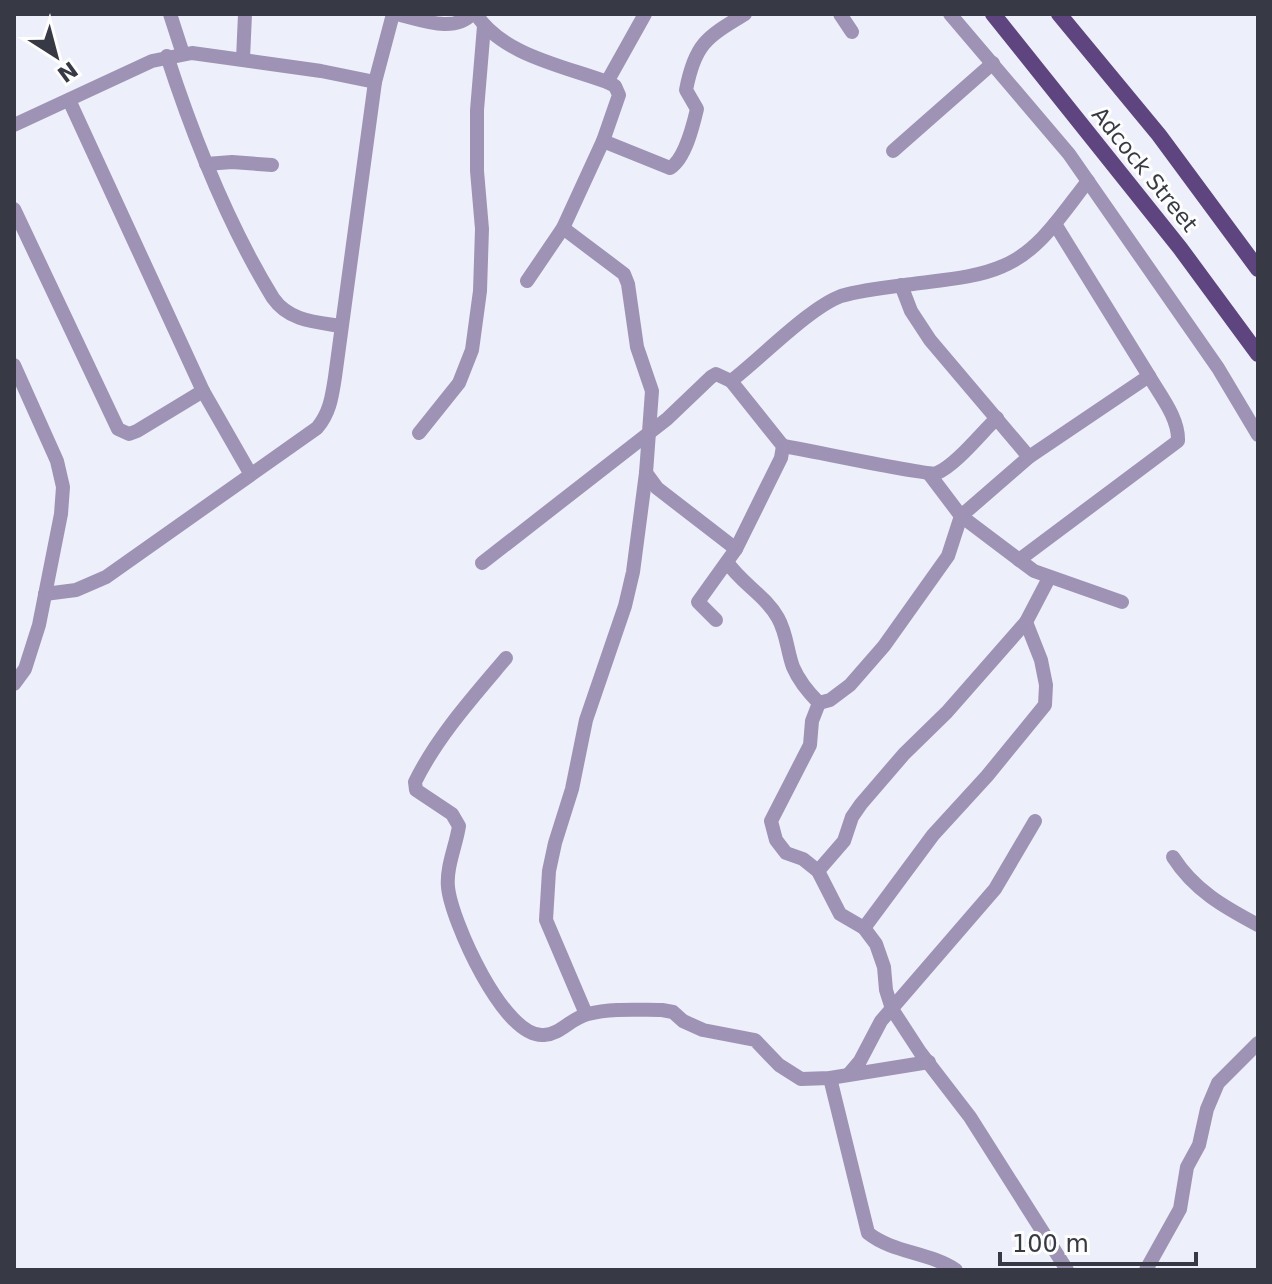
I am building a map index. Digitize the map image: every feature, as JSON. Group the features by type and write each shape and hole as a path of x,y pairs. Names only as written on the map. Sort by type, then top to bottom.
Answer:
{"main road":[{"name":"Adcock Street","path":"993,14 1180,248 1258,354"},
{"name":"Adcock Street","path":"1059,14 1159,135 1258,269"}],"street":[{"path":"170,14 183,54"},
{"path":"243,59 245,14"},
{"path":"45,594 76,590 106,577 317,428 331,402 375,82 395,14 452,25 477,18"},
{"path":"607,82 645,14"},
{"path":"603,141 670,168 675,166 685,149 697,109 686,90 697,55 711,33 745,14"},
{"path":"840,14 852,32"},
{"path":"950,14 1069,154 1218,368 1258,435"},
{"path":"477,18 508,44 607,82 615,86 619,95 603,141 563,228 527,281"},
{"path":"419,433 459,383 472,350 480,291 482,229 477,171 477,18"},
{"path":"14,125 167,56 183,54 243,59 375,82"},
{"path":"167,56 206,164 255,267 278,306 296,318 341,326"},
{"path":"893,151 993,63"},
{"path":"69,100 203,391 250,473"},
{"path":"206,164 272,165"},
{"path":"731,381 818,310 839,297 873,288 984,273 1005,266 1028,250 1055,224 1088,181"},
{"path":"14,209 118,429 129,434 137,431 203,391"},
{"path":"1019,560 1178,441 1173,417 1055,224"},
{"path":"563,228 624,274 637,347 652,391 646,473 633,572 622,614 593,696 549,871 546,920 586,1014"},
{"path":"901,285 911,311 930,340 1029,457"},
{"path":"14,365 57,461 63,487 61,514 32,653 14,684"},
{"path":"482,563 648,434 716,374 731,381 783,446 930,475 945,468 997,418"},
{"path":"819,703 830,700 850,685 884,646 948,556 961,516 1029,457 1149,376"},
{"path":"716,620 698,602 736,549 781,458 783,446"},
{"path":"646,473 657,488 736,549"},
{"path":"930,475 961,516 1034,571 1122,602"},
{"path":"727,562 735,573 766,599 780,622 793,667 808,692 819,703"},
{"path":"818,871 844,841 852,817 861,804 1026,622 1049,578"},
{"path":"864,928 933,835 987,776 1045,705 1046,685 1041,660 1026,622"},
{"path":"506,658 444,735 415,782 416,790 452,814 459,826 448,881 449,897 485,984 527,1032 542,1036 558,1031 586,1014 631,1010 673,1012 692,1026 755,1040 779,1065 801,1079 830,1078 929,1062"},
{"path":"819,703 812,721 810,745 771,821 776,840 786,853 803,859 818,871 840,914 864,928 876,944 892,1009 970,1117 1067,1270"},
{"path":"849,1074 860,1061 881,1021 995,889 1035,821"},
{"path":"1173,857 1187,878 1232,911 1258,925"},
{"path":"1146,1270 1180,1209 1187,1167 1199,1145 1207,1109 1218,1083 1258,1043"},
{"path":"830,1078 868,1233 878,1241 945,1263 956,1270"}]}
